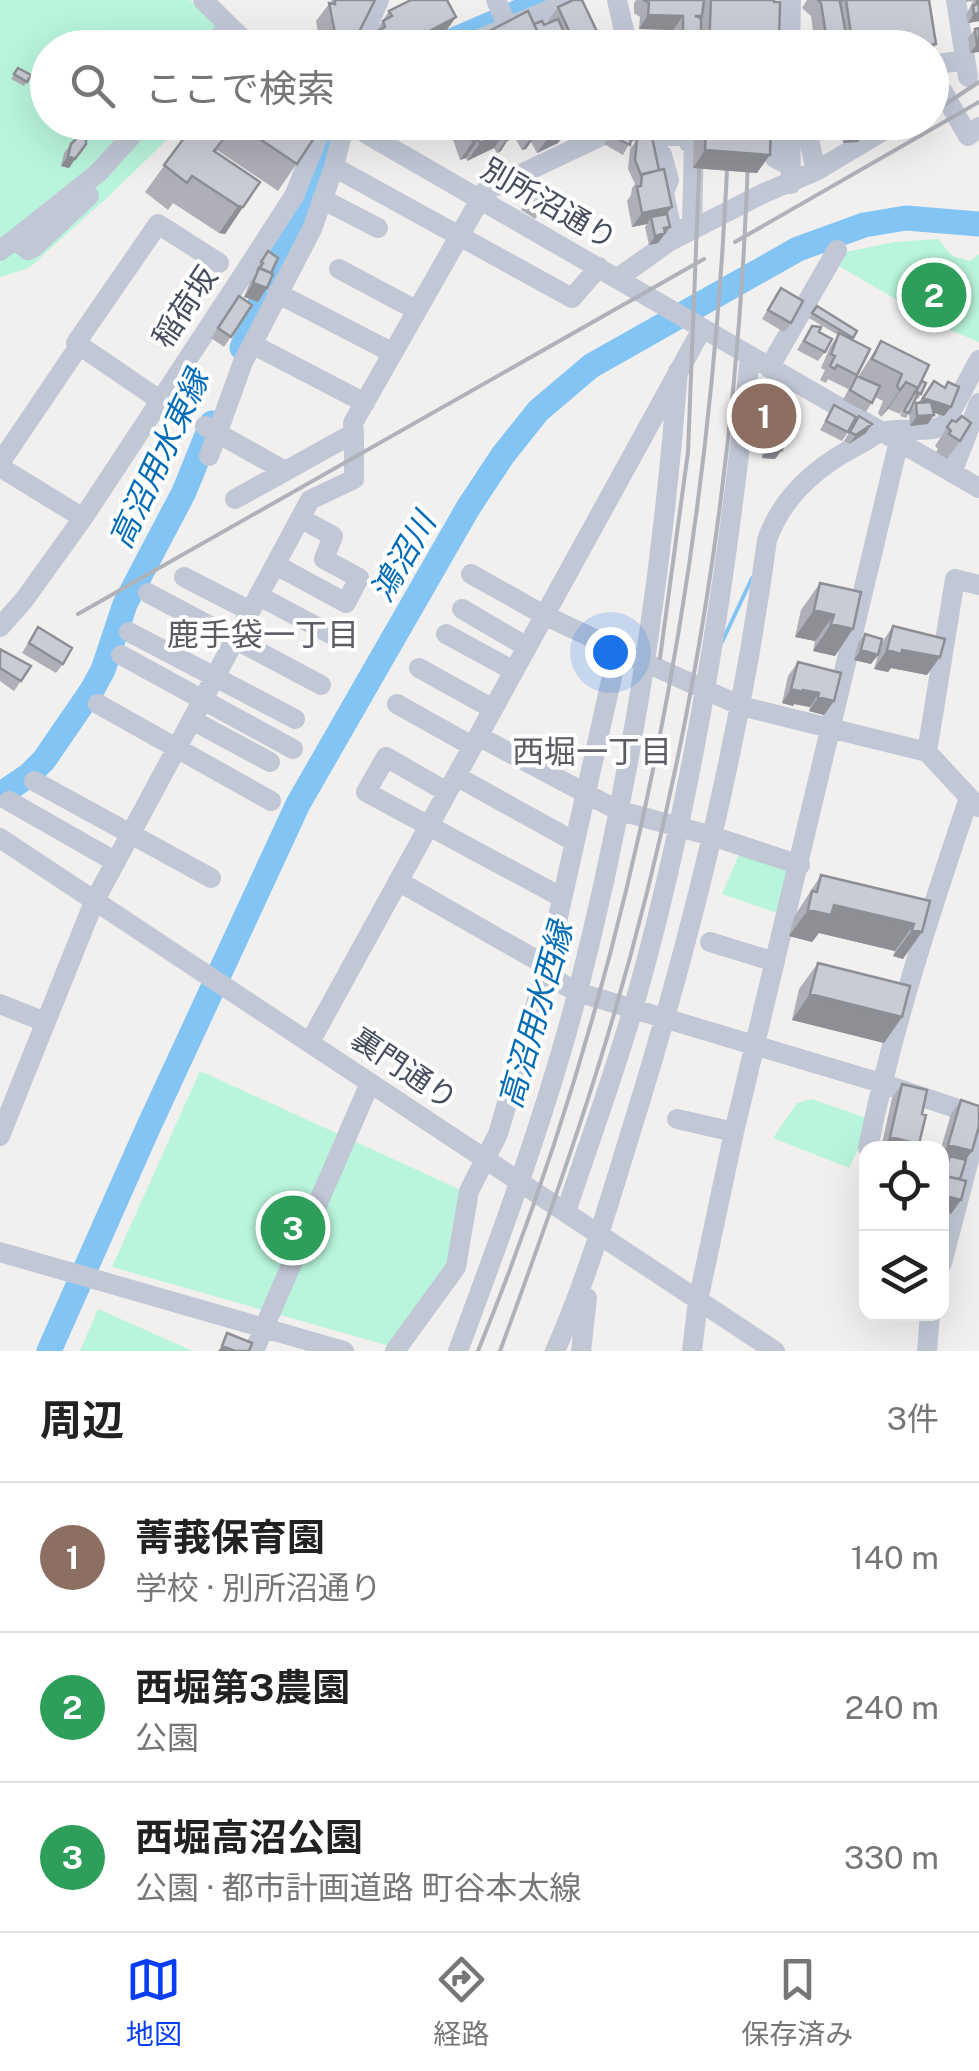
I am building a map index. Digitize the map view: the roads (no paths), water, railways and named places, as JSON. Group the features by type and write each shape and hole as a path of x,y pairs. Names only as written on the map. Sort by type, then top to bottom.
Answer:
{"street":[{"path":"203,0 232,30"},
{"path":"366,30 379,0"},
{"path":"618,0 624,30"},
{"path":"777,30 781,0"},
{"path":"790,0 790,30"},
{"path":"949,87 971,69 956,0"},
{"path":"502,15 575,1"},
{"path":"225,30 228,26"},
{"path":"949,111 968,136 979,128"},
{"path":"8,246 98,173 128,140"},
{"name":"稲荷坂","path":"1,625 24,600 165,403 294,196 317,140"},
{"path":"210,456 212,430 312,229 341,140"},
{"name":"別所沼通り","path":"376,140 695,325"},
{"path":"0,1136 94,902 310,500 354,479 353,423 478,200 485,191 592,140"},
{"path":"648,140 670,240"},
{"path":"654,140 662,154 668,180 664,193 672,230 677,233 692,224 694,143 689,140"},
{"path":"776,140 776,158 790,175"},
{"path":"790,140 790,175"},
{"path":"808,140 816,171"},
{"path":"861,140 862,144"},
{"path":"618,278 670,240 790,175 816,171 868,140"},
{"path":"334,167 572,298 598,267"},
{"path":"322,199 378,228"},
{"path":"165,403 76,344 158,224 219,264"},
{"path":"770,368 837,250"},
{"path":"340,270 416,310"},
{"path":"277,293 393,353"},
{"path":"310,1042 678,370 695,325 979,488"},
{"path":"252,344 365,403"},
{"path":"79,346 0,465 83,518"},
{"path":"566,1212 634,1008 678,826 705,690 750,357"},
{"path":"555,1351 590,1266 666,1019 741,706 767,540 774,521 810,475 892,438 944,425 979,360"},
{"path":"458,1351 515,1179 606,805 647,662 670,478 678,370"},
{"path":"952,473 979,403"},
{"path":"212,430 285,471"},
{"path":"234,499 354,433"},
{"path":"692,1351 698,1301 753,1046 775,962 802,894 800,865 892,438"},
{"path":"276,565 346,603 359,578 324,559 333,536 300,518"},
{"path":"471,574 544,615 741,706 927,752 974,803 918,919 869,1141"},
{"path":"184,577 338,638"},
{"path":"927,752 956,579 979,585"},
{"path":"152,594 321,685"},
{"path":"462,609 527,647"},
{"path":"129,632 295,719"},
{"path":"446,634 514,671"},
{"path":"395,1351 452,1276 469,1190 564,983 561,897 575,842 606,805 618,650"},
{"path":"121,655 293,748"},
{"path":"420,668 492,709"},
{"path":"98,704 271,801"},
{"path":"396,704 606,805 800,865"},
{"path":"192,720 270,762"},
{"path":"561,897 366,792 386,756 575,842"},
{"path":"34,781 210,878"},
{"path":"9,800 116,862"},
{"name":"裏門通り","path":"3,840 769,1349"},
{"path":"398,881 564,983 979,1118 949,1240"},
{"path":"710,942 775,962"},
{"path":"0,1004 45,1022"},
{"path":"254,1351 370,1083"},
{"path":"677,1120 734,1132"},
{"path":"0,1252 344,1351"},
{"path":"580,1351 590,1266"},
{"path":"927,1351 929,1321"}],"waterway":[{"name":"高沼用水東縁","path":"477,30 546,0"},
{"name":"高沼用水東縁","path":"242,348 276,265 300,220 328,140"},
{"name":"鴻沼川","path":"49,1351 298,804 468,508 538,411 591,366 798,249 864,225 906,218 979,224"},
{"name":"高沼用水東縁","path":"0,795 44,760 92,690 103,670 125,604 184,492 212,423"},
{"name":"高沼用水西縁","path":"722,642 752,578"}],"railway":[{"path":"949,102 979,82"},
{"path":"949,119 979,102"},
{"path":"660,658 688,452 700,140"},
{"path":"478,1351 534,1204 582,1054 623,902 658,748 706,436 728,140"},
{"path":"500,1351 599,1064 632,950 686,717 707,599 736,361 748,140"},
{"path":"735,242 913,140"},
{"path":"78,614 704,259"}],"place":[{"name":"西堀第3農園","path":"934,295"},
{"name":"菁莪保育園","path":"764,416"},
{"name":"西堀高沼公園","path":"293,1228"}],"district":[{"name":"鹿手袋一丁目","path":"263,635"},
{"name":"西堀一丁目","path":"592,752"}]}
